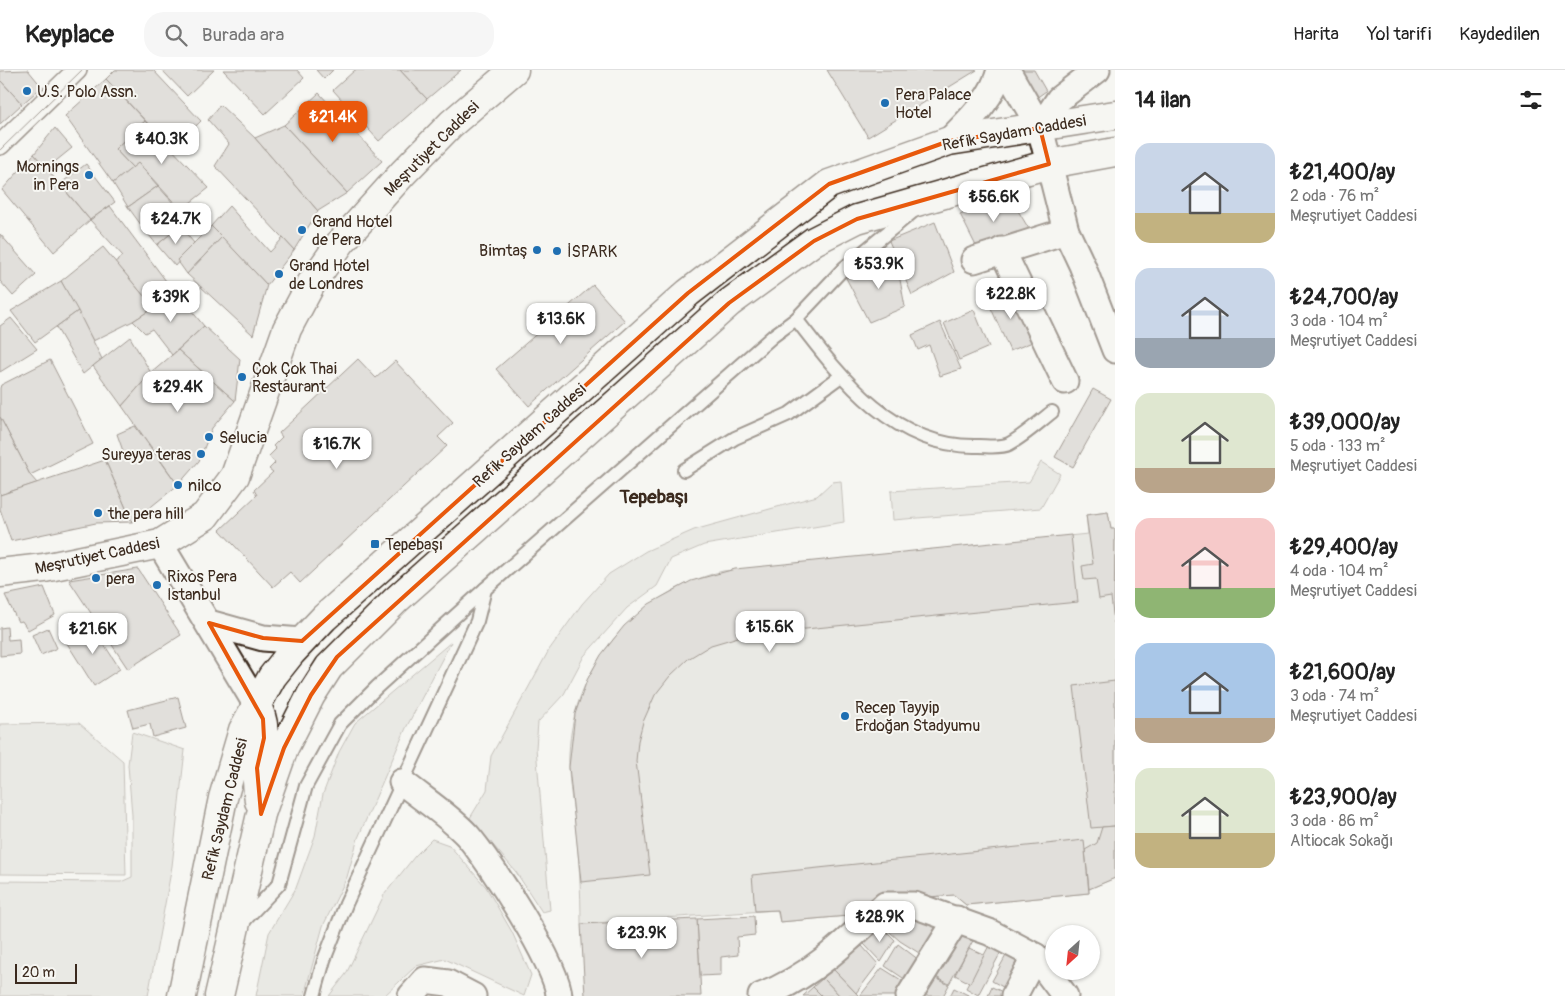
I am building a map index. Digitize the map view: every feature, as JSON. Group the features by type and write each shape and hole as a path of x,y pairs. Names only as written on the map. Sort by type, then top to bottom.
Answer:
{"main road":[{"name":"Meşrutiyet Caddesi","path":"0,573 44,568 160,544 205,516 235,476 287,330 310,284 341,242 403,174 451,124 514,70"},
{"name":"Refik Saydam Caddesi","path":"182,996 223,798 235,753 256,704 272,677 324,618 688,293 829,184 884,162 949,141 1115,115"},
{"name":"Refik Saydam Caddesi","path":"219,996 262,814 284,748 320,680 337,657 396,600 729,303 814,241 857,219 1049,164 1115,152"},
{"path":"256,704 264,724 264,738 257,768 262,814"}],"street":[{"path":"0,145 77,70"},
{"path":"949,141 985,103 997,82 1000,70"},
{"path":"1007,70 1040,128 1066,231 1114,341"},
{"path":"1040,128 1058,99 1097,70"},
{"path":"974,260 1066,231"},
{"path":"1002,250 1065,381"},
{"path":"160,544 256,704"},
{"path":"209,623 263,638 302,641"},
{"path":"402,782 466,835 504,886 548,961 559,996"},
{"path":"761,996 785,987 833,954 885,905 914,904 958,919 1035,956 1065,996"},
{"path":"909,996 958,919"},
{"path":"1014,996 1035,956"},
{"path":"411,996 426,980 448,983 473,996"}],"lane":[{"path":"233,932 279,884 306,786 340,724 377,687 485,590 773,336 796,319 844,268 930,198"},
{"path":"796,319 850,387 888,419 926,439 958,445 1007,445 1052,412"},
{"path":"684,470 735,438 788,414 841,376"},
{"path":"314,996 324,960 346,904 477,621 485,590"}],"highlighted area":[{"path":"1040,128 1049,164 857,219 814,241 729,303 337,657 311,695 284,748 261,814 257,768 264,738 263,719 209,623 263,638 302,641 688,293 829,184 949,141"}],"shaded area":[{"path":"1041,462 1060,474 1041,508 893,520 891,491 1029,482"},
{"path":"841,481 844,522 704,545 671,559 657,586 627,608 584,656 564,694 538,722 536,748 550,910 542,912 516,872 470,818 487,790 491,756 549,650 582,604 609,574 646,551 694,530 817,496 832,482"},
{"name":"Recep Tayyip Erdoğan Stadyumu","path":"1108,512 1111,529 1115,529 1115,878 1089,889 1089,893 966,905 954,895 878,901 870,914 780,922 777,910 581,924 579,860 569,771 573,721 583,691 597,662 615,637 638,615 663,596 692,581 723,571 1088,534 1086,515"},
{"path":"451,642 406,728 358,838 347,877 323,926 304,996 256,996 269,933 296,888 315,836 323,794 339,752 355,723"},
{"path":"79,723 123,761 126,875 0,874 0,724"},
{"path":"132,732 185,750 172,866 148,996 0,996 0,881 121,882 132,877 132,815 128,765"},
{"path":"432,839 449,845 486,887 512,932 531,975 524,996 445,959 416,966 384,996 329,996 346,974 384,895 415,856"}],"building":[{"path":"28,70 42,87 22,104 0,80 0,71"},
{"path":"115,70 153,70 201,121 172,149 106,79"},
{"path":"162,70 214,70 187,96"},
{"path":"223,70 297,70 304,78 265,114"},
{"path":"316,70 333,70 324,79"},
{"path":"355,70 400,70 427,99 379,141 333,90"},
{"path":"400,70 461,70 427,99"},
{"name":"Pera Palace Hotel","path":"827,70 977,70 868,137"},
{"path":"1014,70 1034,70 1046,91 1032,101"},
{"path":"106,79 145,121 115,149 133,168 113,183 65,116"},
{"path":"0,80 22,104 0,124"},
{"path":"319,93 382,161 347,193 284,125"},
{"path":"220,105 255,138 318,211 294,250 215,166 229,144 208,120"},
{"path":"145,121 209,188 181,210 138,163 133,168 115,149"},
{"path":"284,125 347,193 318,211 255,138"},
{"path":"55,128 72,148 46,169 34,154"},
{"path":"34,154 90,220 54,252 2,190"},
{"path":"138,163 158,186 128,207 113,183"},
{"path":"86,164 115,202 90,220 60,184"},
{"path":"158,186 175,205 144,229 128,207"},
{"path":"1008,194 1029,229 979,252 960,214"},
{"path":"110,206 166,281 144,296 115,262 123,256 90,220"},
{"path":"229,206 270,252 283,238 294,250 267,285 211,226"},
{"path":"166,209 180,226 157,245 144,229"},
{"path":"935,222 954,272 912,295 889,241"},
{"path":"180,226 194,243 175,266 157,245"},
{"path":"211,226 222,237 187,274 177,260"},
{"path":"0,234 36,275 13,296 0,281"},
{"path":"222,237 267,285 253,335 187,274"},
{"path":"103,247 144,296 166,281 177,293 133,321 93,341 61,281"},
{"path":"896,258 905,307 869,322 846,278"},
{"path":"61,281 78,311 35,342 11,311"},
{"path":"593,285 625,321 529,406 496,369"},
{"path":"1014,290 1035,341 1010,351 987,299"},
{"path":"177,293 204,326 172,355 152,329 145,333 133,321"},
{"path":"974,310 989,347 959,360 944,323"},
{"path":"78,311 102,359 83,374 56,327"},
{"path":"11,318 37,349 0,372 0,326"},
{"path":"940,322 961,369 940,376 929,345 918,350 912,335"},
{"path":"204,326 240,359 235,401 178,350"},
{"path":"130,337 151,373 122,406 93,366"},
{"path":"178,350 235,401 212,428 199,461 178,485 122,406 151,373"},
{"path":"358,359 376,378 395,361 453,423 438,437 447,446 300,583 290,572 273,587 220,530 257,495 254,490 273,472 269,469 275,463 269,456 276,449 273,446 282,437 279,433"},
{"path":"50,360 93,444 30,475 0,417 0,388 1,385"},
{"path":"1093,389 1111,399 1073,467 1055,457"},
{"path":"0,417 30,475 37,483 0,495"},
{"path":"135,426 178,485 132,522 105,460 123,451 117,434"},
{"path":"105,460 132,522 96,523 11,541 0,509 0,495"},
{"path":"1108,512 1111,529 1115,529 1114,623 1111,597 1099,599 1096,579 1084,580 1082,566 1093,564 1086,515"},
{"path":"1071,535 1078,602 745,635 711,645 688,659 670,676 655,695 643,722 638,741 636,761 650,875 581,882 569,767 575,714 587,680 601,655 624,626 649,604 691,581 735,569"},
{"path":"138,569 181,635 128,669 69,580"},
{"path":"44,587 55,615 28,630 22,621 18,622 5,595"},
{"path":"91,624 120,669 94,686 65,640"},
{"path":"7,627 8,640 19,639 20,654 0,656 0,628"},
{"path":"48,628 57,648 41,655 32,635"},
{"path":"1115,681 1115,826 1091,828 1074,686"},
{"path":"178,697 186,728 153,737 150,724 133,728 128,710"},
{"path":"1115,826 1115,878 1089,889 1085,850 1097,843 1102,827"},
{"path":"1084,840 1089,893 966,905 954,895 878,901 870,914 780,922 778,910 755,911 752,875"},
{"path":"895,907 944,931 927,958 900,941 882,925"},
{"path":"754,916 755,935 737,937 738,955 721,957 721,975 700,976 697,919"},
{"path":"697,919 701,996 585,996 581,924"},
{"path":"879,924 895,940 881,962 864,944"},
{"path":"959,929 975,937 949,984 934,976"},
{"path":"898,944 919,960 906,980 885,966"},
{"path":"990,944 1002,950 978,995 966,988"},
{"path":"862,946 878,964 856,993 833,969"},
{"path":"969,948 984,955 970,983 955,975"},
{"path":"1008,952 1028,962 1012,992 992,981"},
{"path":"882,968 906,983 898,996 860,996"},
{"path":"833,969 859,996 840,996 823,978"},
{"path":"930,975 949,985 943,996 919,996"},
{"path":"823,978 840,996 822,996 813,987"},
{"path":"813,987 822,996 803,996"},
{"path":"992,987 1009,995 988,996"},
{"path":"954,988 970,996 950,996"}],"tram line":[{"path":"0,150 82,70"}],"place":[{"name":"U.S. Polo Assn.","path":"27,91"},
{"name":"Pera Palace Hotel","path":"885,103"},
{"name":"Mornings in Pera","path":"89,175"},
{"name":"Grand Hotel de Pera","path":"302,230"},
{"name":"Bimtaş","path":"537,250"},
{"name":"İSPARK","path":"557,251"},
{"name":"Grand Hotel de Londres","path":"279,274"},
{"name":"Çok Çok Thai Restaurant","path":"242,377"},
{"name":"Selucia","path":"209,437"},
{"name":"Sureyya teras","path":"201,454"},
{"name":"nilco","path":"178,485"},
{"name":"the pera hill","path":"98,513"},
{"name":"Tepebaşı","path":"375,544"},
{"name":"pera","path":"96,578"},
{"name":"Rixos Pera Istanbul","path":"157,585"},
{"name":"Recep Tayyip Erdoğan Stadyumu","path":"845,716"}],"district":[{"name":"Tepebaşı","path":"654,496"}]}
